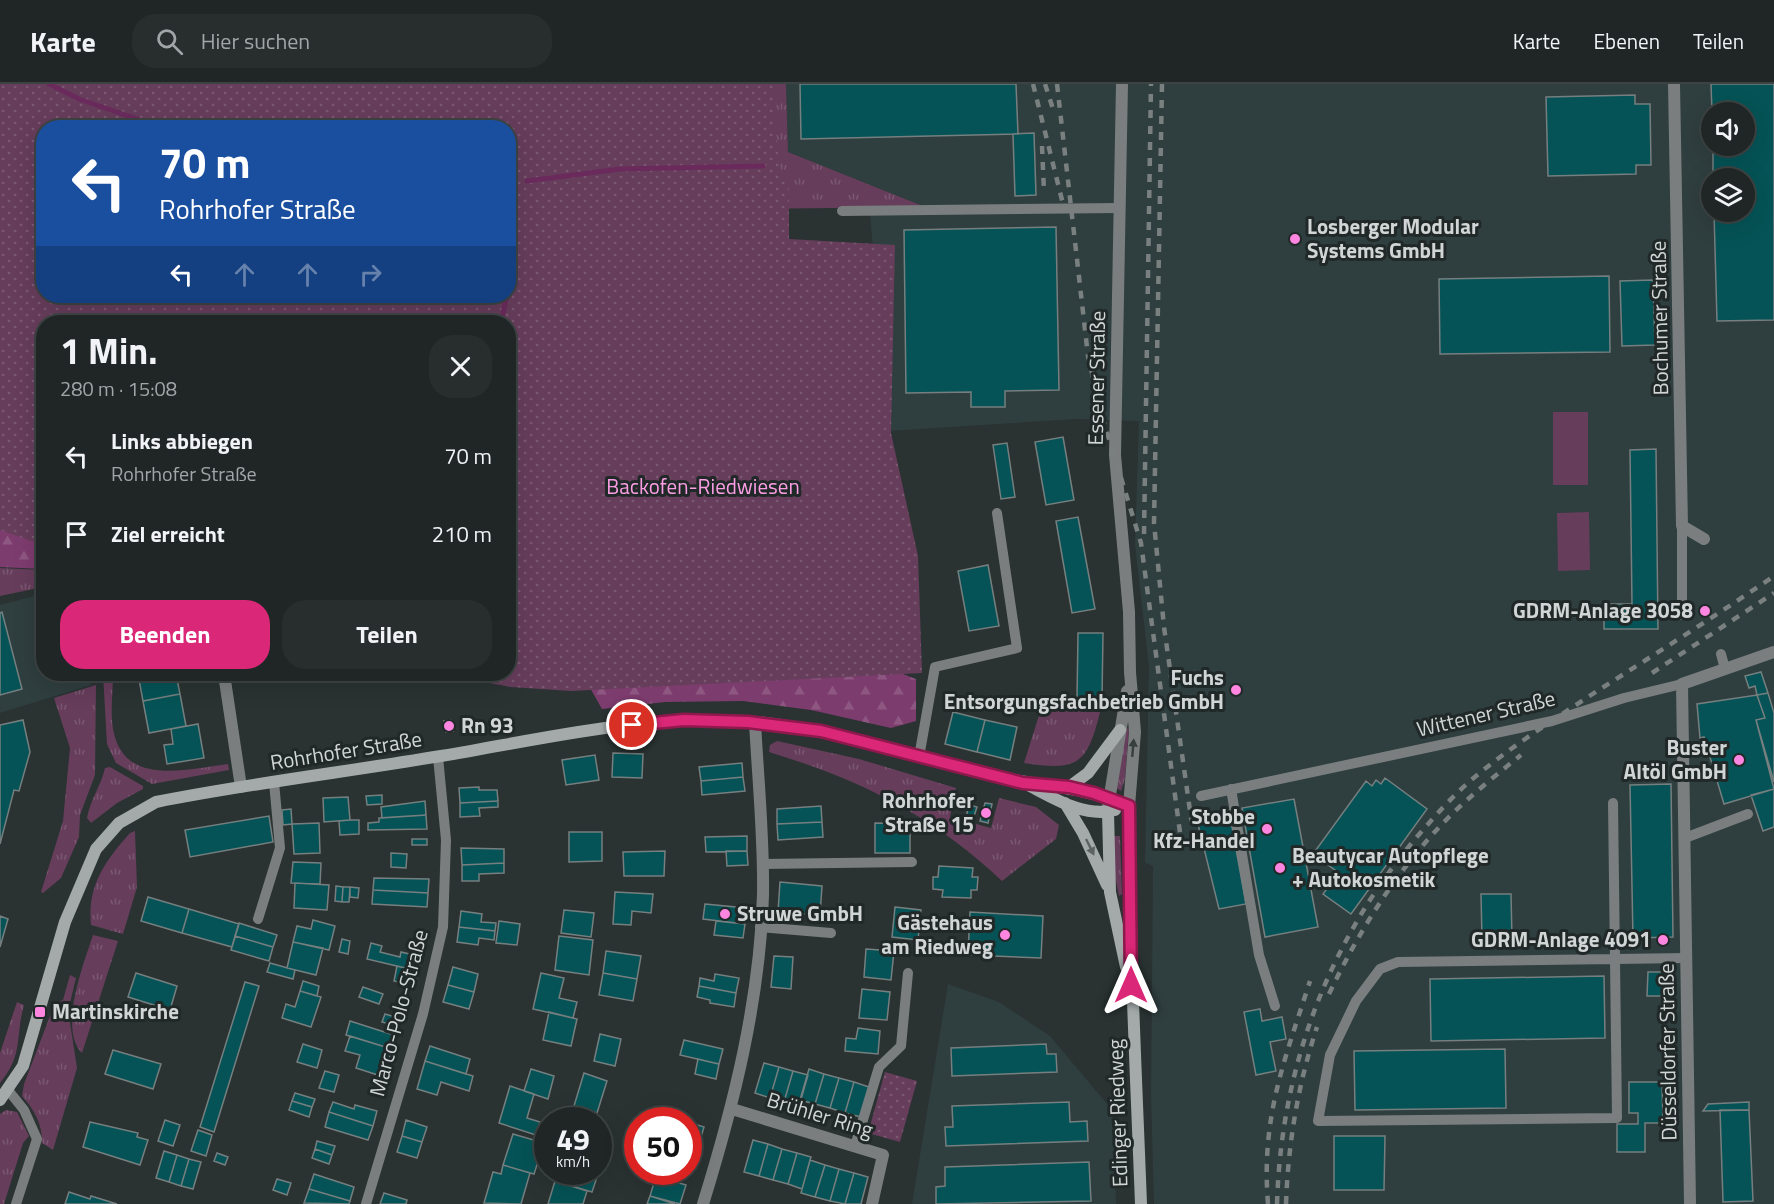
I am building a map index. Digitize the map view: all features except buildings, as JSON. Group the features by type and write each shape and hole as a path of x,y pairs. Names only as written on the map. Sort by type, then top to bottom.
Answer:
{"main road":[{"name":"Rohrhofer Straße","path":"4,1095 23,1066 72,903 102,839 119,823 156,802 632,725 684,720 755,722 821,731 1023,783 1069,787 1129,806"},
{"path":"1069,787 1088,773 1120,730"},
{"name":"Rohrhofer Straße","path":"1023,783 1065,803 1092,812 1108,812 1129,806"},
{"path":"1065,803 1083,833 1110,892"},
{"name":"Edinger Riedweg","path":"1129,806 1131,985 1141,1204"},
{"name":"Edinger Riedweg","path":"1108,812 1110,892 1131,985"}],"street":[{"name":"Essener Straße","path":"1122,84 1115,455 1129,612 1130,672 1135,732 1129,806"},
{"name":"Bochumer Straße","path":"1674,84 1682,526"},
{"path":"1682,526 1704,539"},
{"name":"Wittener Straße","path":"1682,684 1774,652"},
{"name":"Essener Straße","path":"1108,812 1130,672"},
{"path":"225,681 241,787"},
{"name":"Düsseldorfer Straße","path":"1682,684 1690,1204"},
{"path":"703,1204 732,1109 754,987 760,927 762,864 755,722"},
{"name":"Brühler Ring","path":"732,1109 883,1155 872,1204"}],"lane":[{"path":"842,211 1119,208"},
{"path":"919,757 935,667 1017,648 997,513"},
{"path":"1682,526 1682,615"},
{"path":"1721,654 1725,669"},
{"name":"Wittener Straße","path":"1201,795 1552,721 1624,698 1682,684"},
{"name":"Marco-Polo-Straße","path":"366,1204 423,1014 443,927 446,840 438,757"},
{"path":"258,919 280,848 274,782"},
{"path":"1231,789 1260,955 1275,1006"},
{"path":"1613,803 1615,959 1617,1118 1318,1121 1330,1055 1356,1001 1380,969 1398,962 1615,959 1687,958"},
{"path":"1685,838 1748,814"},
{"path":"762,864 912,862"},
{"path":"760,927 831,933"},
{"path":"855,1146 879,1067 901,1046 908,973"},
{"path":"4,1095 24,1110 37,1139 16,1204"}],"shaded area":[{"path":"786,84 1774,84 1774,1204 1154,1204 1151,1096 1153,866 1145,863 1149,667 1135,545 1139,421 1076,419 888,431 870,213 924,207 788,152"},
{"path":"36,596 36,681 91,681 91,685 0,713 0,605"},
{"path":"948,984 999,1002 1050,1036 1113,1111 1116,1204 912,1204"}],"green space":[{"name":"Backofen-Riedwiesen","path":"0,84 775,84 774,120 780,167 789,189 789,239 895,245 891,433 918,556 922,673 571,691 511,687 478,681 516,681 516,315 36,315 36,543 0,530"},
{"path":"510,84 786,84 788,152 925,207 737,209"},
{"path":"1553,412 1588,412 1588,485 1553,485"},
{"path":"0,428 36,437 36,569 0,567"},
{"path":"1589,512 1590,570 1558,571 1557,513"},
{"path":"0,568 36,570 36,588 0,596"},
{"path":"516,603 895,671 916,679 916,721 891,728 811,710 743,701 665,702 602,709 589,686 516,610"},
{"path":"103,681 113,681 112,721 117,742 126,757 139,766 155,770 173,771 228,764 229,770 152,784 116,763 107,744"},
{"path":"96,685 95,775 80,815 79,837 61,878 43,893 41,892 63,821 70,748 54,698"},
{"path":"1041,709 1100,712 1090,744 1077,761 1056,766 1024,763"},
{"path":"1126,728 1129,729 1125,779 1121,791 1115,787"},
{"path":"777,741 859,759 956,788 950,817 991,828 999,798 1036,807 1059,825 1056,839 1002,881 949,837 894,802 834,775 769,752 770,745"},
{"path":"110,767 143,786 143,789 117,803 91,823 87,818 91,805 105,768"},
{"path":"135,831 137,887 123,934 91,925 92,898 100,875 121,843"},
{"path":"1113,836 1120,836 1122,894 1119,896 1113,866"},
{"path":"93,935 118,941 82,1053 75,1042 72,1028 73,1012 79,978"},
{"path":"70,975 76,978 70,1003 70,1023 77,1068 53,1150 42,1143 37,1118 22,1096 24,1084 55,1003 63,1000"},
{"path":"17,1002 24,1005 18,1045 13,1063 0,1083 0,1053"},
{"path":"885,1072 917,1081 900,1142 868,1133"},
{"path":"6,1110 17,1112 29,1136 23,1143 4,1204 0,1204 0,1114"}],"waterway":[{"path":"49,84 79,99 140,120"},
{"path":"527,181 620,169 763,166"},
{"path":"503,315 505,303"}],"railway":[{"path":"1033,84 1063,204"},
{"path":"1045,84 1054,112"},
{"path":"1057,84 1088,356 1102,416 1141,543 1181,840"},
{"path":"1144,534 1151,84"},
{"path":"1162,84 1154,523 1164,627 1194,839"},
{"path":"1042,146 1044,192"},
{"path":"1277,1204 1288,1104 1315,1009 1334,964 1358,920 1385,878 1416,838 1460,790 1504,754 1774,576"},
{"path":"1652,673 1774,593"},
{"path":"1329,994 1353,946 1381,901 1412,859 1456,810 1521,755"},
{"path":"1268,1204 1267,1173 1271,1117 1283,1064 1310,981"},
{"path":"1286,1204 1295,1114 1304,1070 1317,1027"}],"place":[{"name":"Losberger Modular Systems GmbH","path":"1295,239"},
{"name":"GDRM-Anlage 3058","path":"1705,611"},
{"name":"Fuchs Entsorgungsfachbetrieb GmbH","path":"1236,690"},
{"name":"Rn 93","path":"449,726"},
{"name":"Buster Altöl GmbH","path":"1739,760"},
{"name":"Rohrhofer Straße 15","path":"986,813"},
{"name":"Stobbe Kfz-Handel","path":"1267,829"},
{"name":"Beautycar Autopflege + Autokosmetik","path":"1280,868"},
{"name":"Struwe GmbH","path":"725,914"},
{"name":"Gästehaus am Riedweg","path":"1005,935"},
{"name":"GDRM-Anlage 4091","path":"1663,940"},
{"name":"Martinskirche","path":"40,1012"}],"route":[{"path":"632,725 684,720 755,722 821,731 1023,783 1069,787 1094,793 1129,806 1131,985"}]}
